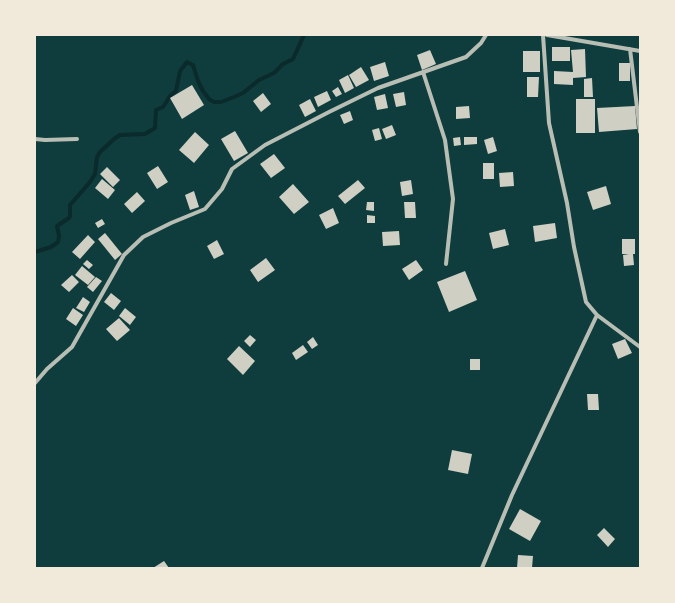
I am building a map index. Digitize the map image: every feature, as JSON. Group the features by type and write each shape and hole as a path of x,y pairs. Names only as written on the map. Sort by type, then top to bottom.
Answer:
{"street":[{"path":"35,383 47,369 72,347 124,255 144,237 171,222 206,209 222,189 232,169 265,145 378,88 466,57 481,43 486,35"},
{"path":"543,35 549,124 567,203 574,247 586,302 597,315 640,347"},
{"path":"547,35 640,51"},
{"path":"630,49 640,132"},
{"path":"423,72 445,140 453,199 446,264"},
{"path":"35,139 77,139"},
{"path":"482,568 512,495 597,315"}],"building":[{"path":"552,47 570,47 570,61 552,61"},
{"path":"585,49 586,77 573,78 573,85 554,84 554,71 573,72 571,50"},
{"path":"430,50 436,64 422,70 417,55"},
{"path":"523,51 540,51 540,72 523,72"},
{"path":"385,62 389,76 374,81 370,67"},
{"path":"619,63 630,63 630,81 619,81"},
{"path":"361,67 369,80 356,87 349,75"},
{"path":"348,75 354,88 345,93 339,80"},
{"path":"527,77 539,77 538,97 527,97"},
{"path":"592,78 593,97 584,97 584,79"},
{"path":"192,85 204,105 182,119 170,98"},
{"path":"338,87 342,94 336,97 332,91"},
{"path":"327,91 331,100 318,107 314,97"},
{"path":"404,92 406,105 396,107 393,94"},
{"path":"263,93 271,104 261,112 253,101"},
{"path":"385,94 388,108 377,110 374,97"},
{"path":"310,99 316,111 305,117 299,105"},
{"path":"576,99 595,99 595,133 576,133"},
{"path":"469,106 470,118 456,119 456,107"},
{"path":"635,106 637,129 599,132 597,108"},
{"path":"350,111 353,120 344,124 340,115"},
{"path":"392,125 396,135 386,139 382,129"},
{"path":"379,128 382,139 375,141 372,130"},
{"path":"235,131 248,153 234,161 221,139"},
{"path":"195,132 209,145 194,163 179,150"},
{"path":"460,137 461,145 454,146 453,138"},
{"path":"464,137 477,137 477,144 464,145"},
{"path":"493,137 497,151 488,154 484,140"},
{"path":"274,154 285,168 271,178 260,164"},
{"path":"483,163 494,163 494,179 483,179"},
{"path":"158,166 168,182 157,189 147,173"},
{"path":"107,167 120,180 113,187 100,174"},
{"path":"513,172 514,186 500,187 499,173"},
{"path":"102,179 115,190 108,199 95,188"},
{"path":"358,180 365,188 345,204 338,196"},
{"path":"411,180 413,194 402,196 400,182"},
{"path":"293,184 309,202 294,214 279,197"},
{"path":"606,186 611,204 593,210 587,192"},
{"path":"194,191 199,207 190,210 185,195"},
{"path":"137,192 145,201 132,213 124,204"},
{"path":"367,202 374,202 374,211 366,210"},
{"path":"404,202 415,202 416,218 405,218"},
{"path":"333,208 339,223 326,229 319,215"},
{"path":"367,215 375,216 375,223 367,223"},
{"path":"102,219 105,224 98,228 95,223"},
{"path":"555,223 557,238 535,242 533,226"},
{"path":"505,229 509,245 493,249 489,233"},
{"path":"399,231 400,245 383,246 382,232"},
{"path":"105,233 122,254 115,260 98,239"},
{"path":"88,235 95,242 80,259 72,252"},
{"path":"622,239 635,239 635,254 633,254 634,265 624,266 623,255 629,254 622,254"},
{"path":"217,240 224,254 214,259 207,246"},
{"path":"266,258 275,270 258,282 250,270"},
{"path":"87,260 93,265 89,269 83,264"},
{"path":"416,260 423,270 409,280 402,269"},
{"path":"82,266 95,277 88,285 75,275"},
{"path":"465,271 477,300 449,312 437,282"},
{"path":"72,275 79,282 69,292 61,285"},
{"path":"96,277 102,281 93,292 87,287"},
{"path":"111,293 121,301 114,310 104,302"},
{"path":"83,297 90,302 84,312 76,308"},
{"path":"73,308 83,315 76,326 66,319"},
{"path":"125,308 136,317 130,325 119,316"},
{"path":"119,318 130,330 117,341 106,329"},
{"path":"250,335 256,340 250,347 244,341"},
{"path":"313,337 318,345 312,349 307,342"},
{"path":"625,339 632,353 618,359 612,344"},
{"path":"303,345 308,352 296,360 292,353"},
{"path":"239,346 255,361 243,375 227,359"},
{"path":"470,359 480,359 480,370 470,370"},
{"path":"587,394 598,394 599,410 588,410"},
{"path":"452,450 472,454 468,474 448,470"},
{"path":"520,509 541,521 530,541 509,529"},
{"path":"604,528 615,539 608,547 597,535"},
{"path":"518,555 533,556 532,568 517,568"},
{"path":"164,561 169,568 153,568"}],"waterway":[{"path":"35,252 51,247 58,242 59,236 57,226 69,218 70,205 95,174 97,157 100,152 120,135 145,134 155,128 156,110 163,107 170,96 176,91 180,71 187,62 193,65 198,81 209,99 214,102 221,102 243,93 259,80 274,73 283,64 293,59 304,35"}]}
